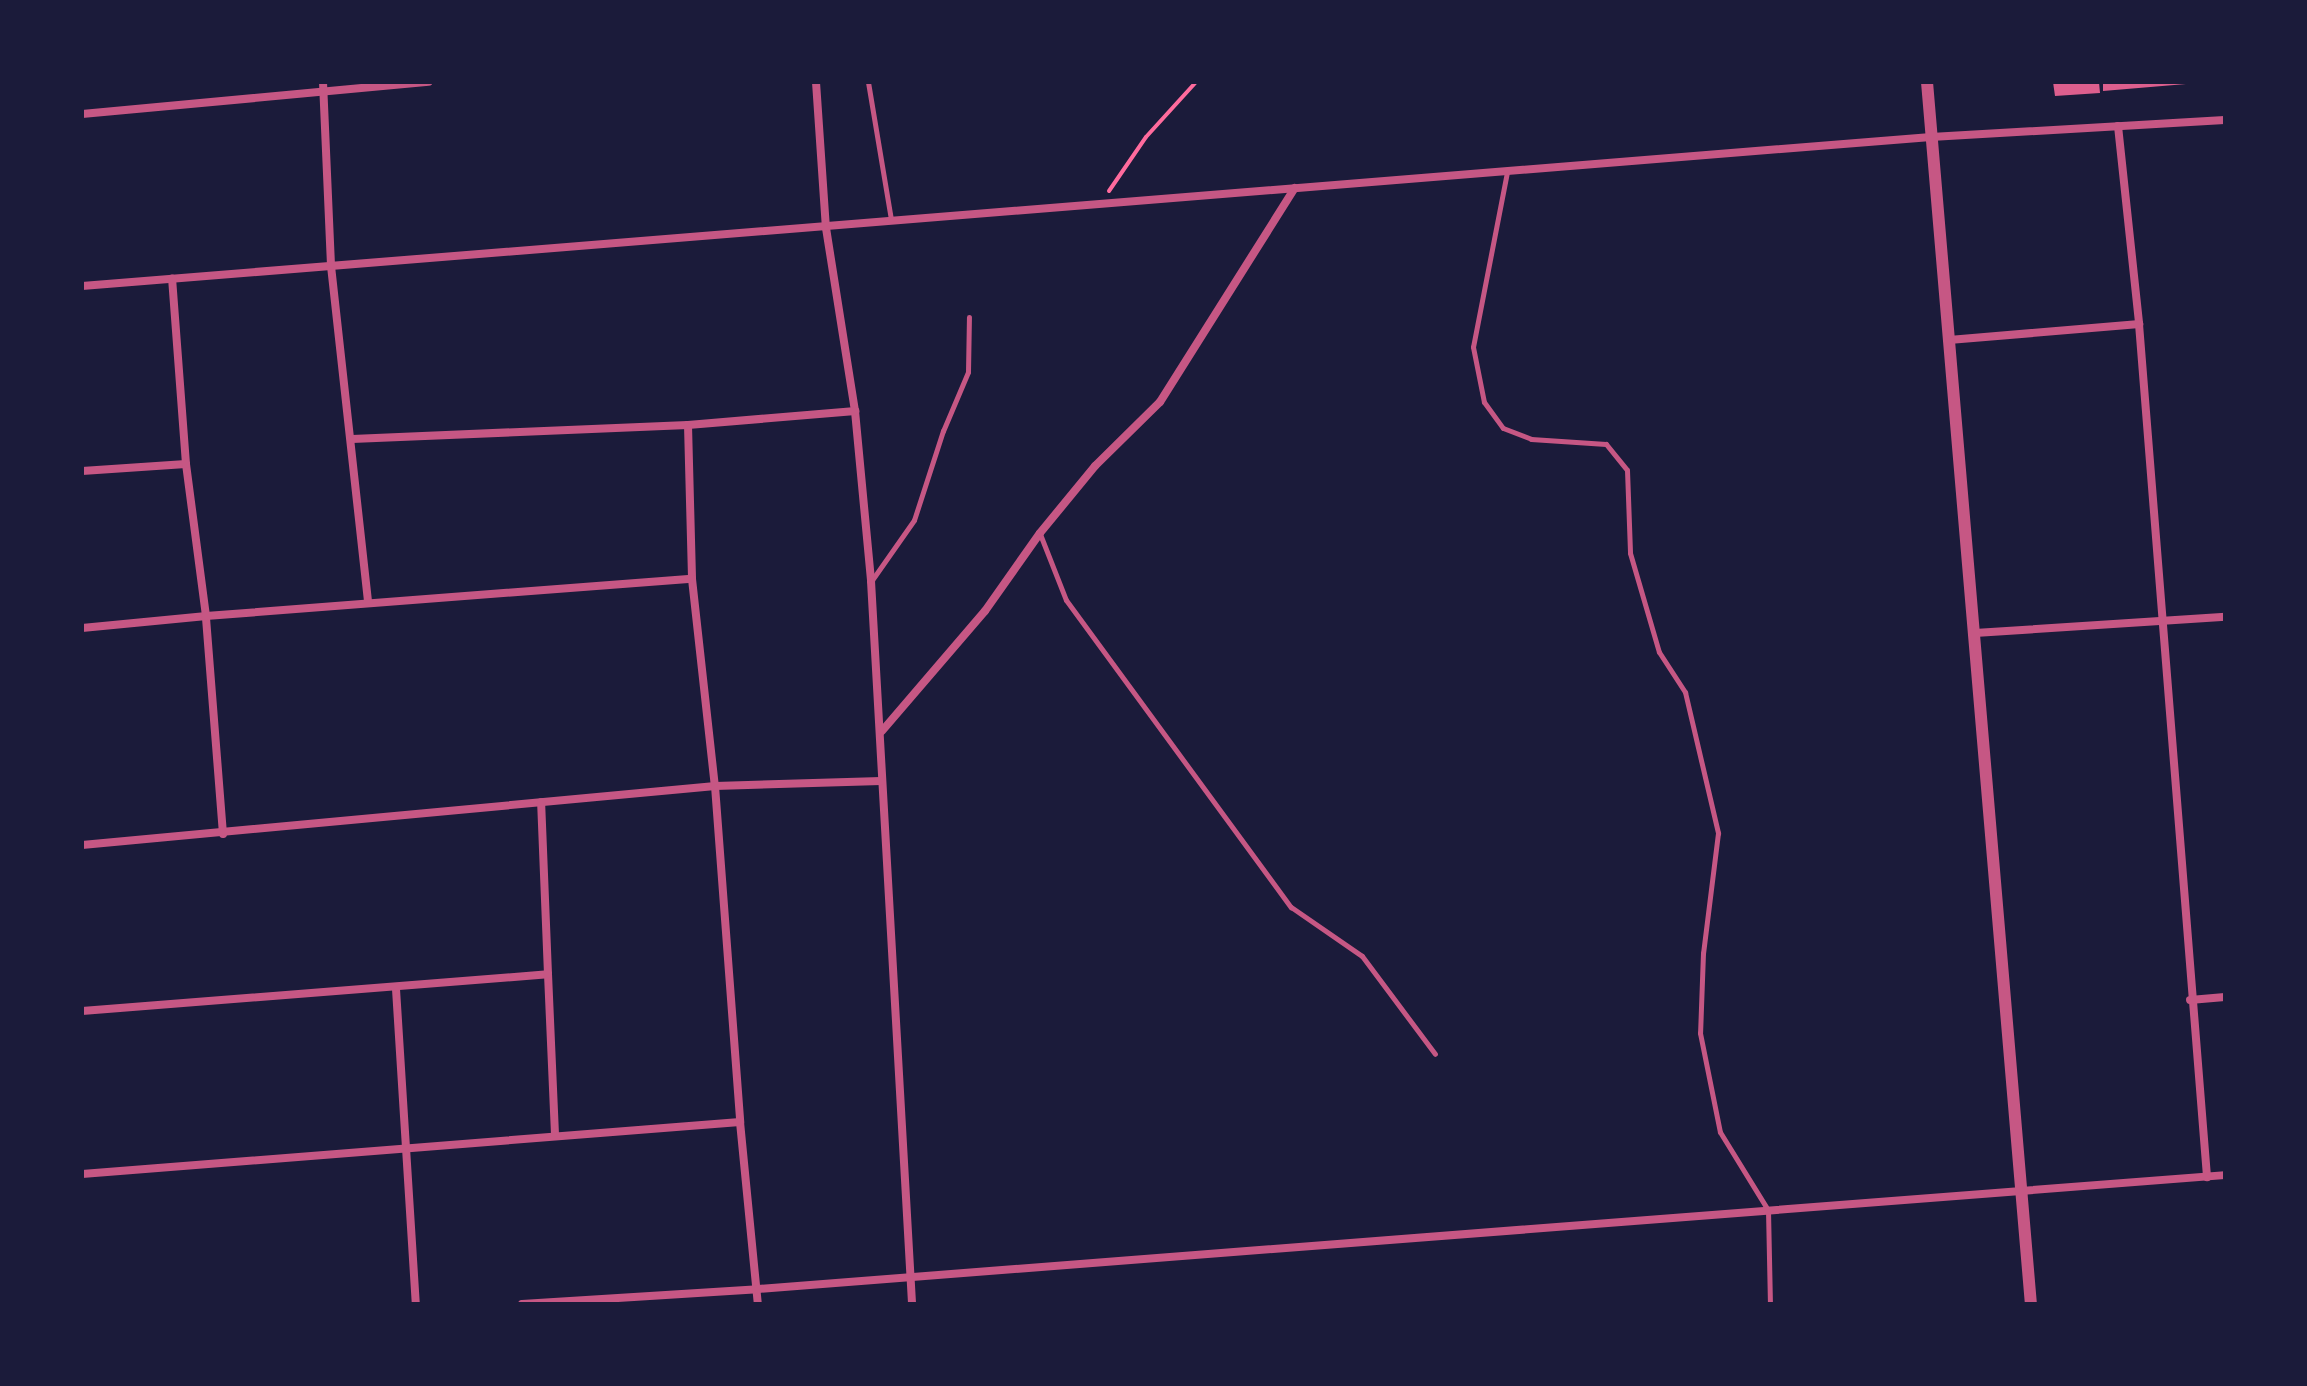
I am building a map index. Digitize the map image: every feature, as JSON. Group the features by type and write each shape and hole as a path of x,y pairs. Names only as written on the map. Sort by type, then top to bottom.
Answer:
{"street":[{"path":"82,114 323,86 429,82"},
{"path":"816,82 826,228 855,411 871,581 882,731 881,781 912,1304"},
{"path":"1927,82 2031,1304"},
{"path":"323,86 331,266 368,603"},
{"path":"82,286 1931,137 2225,120"},
{"path":"2118,126 2139,324 2190,1000 2207,1177"},
{"path":"882,731 985,611 1040,533 1095,466 1160,402 1295,188"},
{"path":"172,279 186,464 206,616 223,834"},
{"path":"1949,340 2139,324"},
{"path":"352,439 688,425 855,411"},
{"path":"688,425 692,579 715,786 740,1122 758,1304"},
{"path":"82,471 186,464"},
{"path":"82,628 692,579"},
{"path":"1975,633 2225,617"},
{"path":"82,845 715,786 881,781"},
{"path":"541,802 555,1136"},
{"path":"82,1011 396,989 548,974"},
{"path":"396,989 416,1304"},
{"path":"2190,1000 2225,997"},
{"path":"82,1174 740,1122"},
{"path":"522,1304 758,1289 2225,1175"}],"lane":[{"path":"868,82 891,221"},
{"path":"1507,171 1473,347 1484,402 1503,428 1531,439 1606,444 1627,470 1630,553 1659,652 1685,692 1718,833 1703,953 1700,1033 1720,1132 1768,1210 1770,1304"},
{"path":"871,581 914,520 943,431 968,372 969,317"},
{"path":"1040,533 1066,600 1291,907 1362,956 1435,1054"}],"path":[{"path":"1102,203 1117,175 1146,137 1196,82"}],"building":[{"path":"2053,82 2099,82 2100,93 2055,96"},
{"path":"2103,82 2186,82 2186,84 2103,91"}]}
